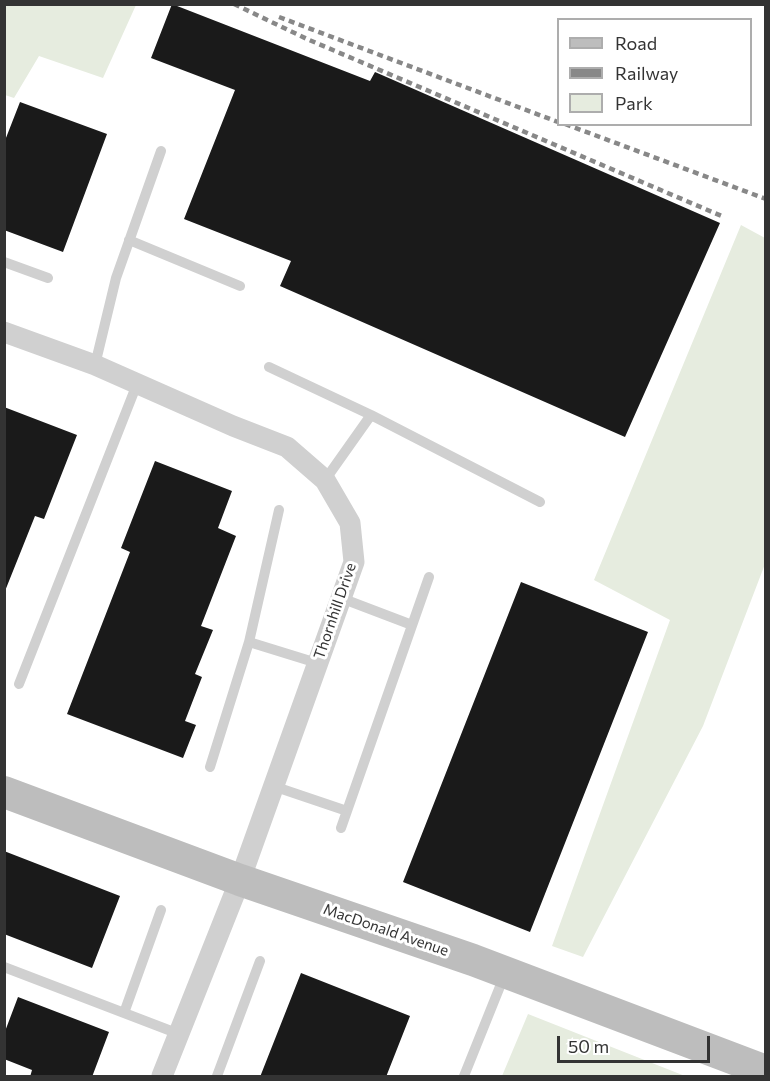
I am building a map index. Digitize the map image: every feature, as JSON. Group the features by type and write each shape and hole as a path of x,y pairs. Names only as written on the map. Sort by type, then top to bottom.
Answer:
{"street":[{"name":"Thornhill Drive","path":"4,332 95,365 233,426 287,447 326,480 350,523 354,562 240,880 162,1077"},
{"name":"MacDonald Avenue","path":"4,792 240,880 505,972 765,1071"}],"lane":[{"path":"95,365 116,278 160,151"},
{"path":"129,240 240,286"},
{"path":"4,262 48,278"},
{"path":"269,367 371,415 540,502"},
{"path":"19,684 137,384"},
{"path":"326,480 371,415"},
{"path":"210,767 249,642 279,510"},
{"path":"341,828 429,577"},
{"path":"341,598 412,625"},
{"path":"249,642 318,663"},
{"path":"273,786 347,811"},
{"path":"124,1013 161,910"},
{"path":"217,1077 260,961"},
{"path":"4,967 179,1034"},
{"path":"464,1077 505,972"}],"green space":[{"path":"4,5 136,5 103,78 39,56 14,98 5,95"},
{"path":"741,225 765,238 765,564 703,726 583,957 552,946 670,620 594,580"},
{"path":"528,1014 685,1076 502,1076"}],"building":[{"path":"172,4 370,81 375,72 720,223 625,437 280,286 291,261 184,219 235,90 151,58"},
{"path":"20,102 107,134 63,252 4,230 4,143"},
{"path":"4,407 77,435 44,519 35,516 5,591"},
{"path":"155,461 232,491 218,528 236,536 201,626 213,630 195,674 202,677 185,721 196,725 183,758 67,714 130,552 121,548"},
{"path":"521,582 648,632 530,932 403,882"},
{"path":"4,851 120,896 92,968 4,934"},
{"path":"301,973 410,1016 386,1077 260,1077"},
{"path":"18,997 109,1032 92,1077 30,1077 32,1070 4,1059 4,1034"}],"railway":[{"path":"234,4 307,39 724,217"},
{"path":"279,17 557,122"},
{"path":"570,126 766,199"}]}
